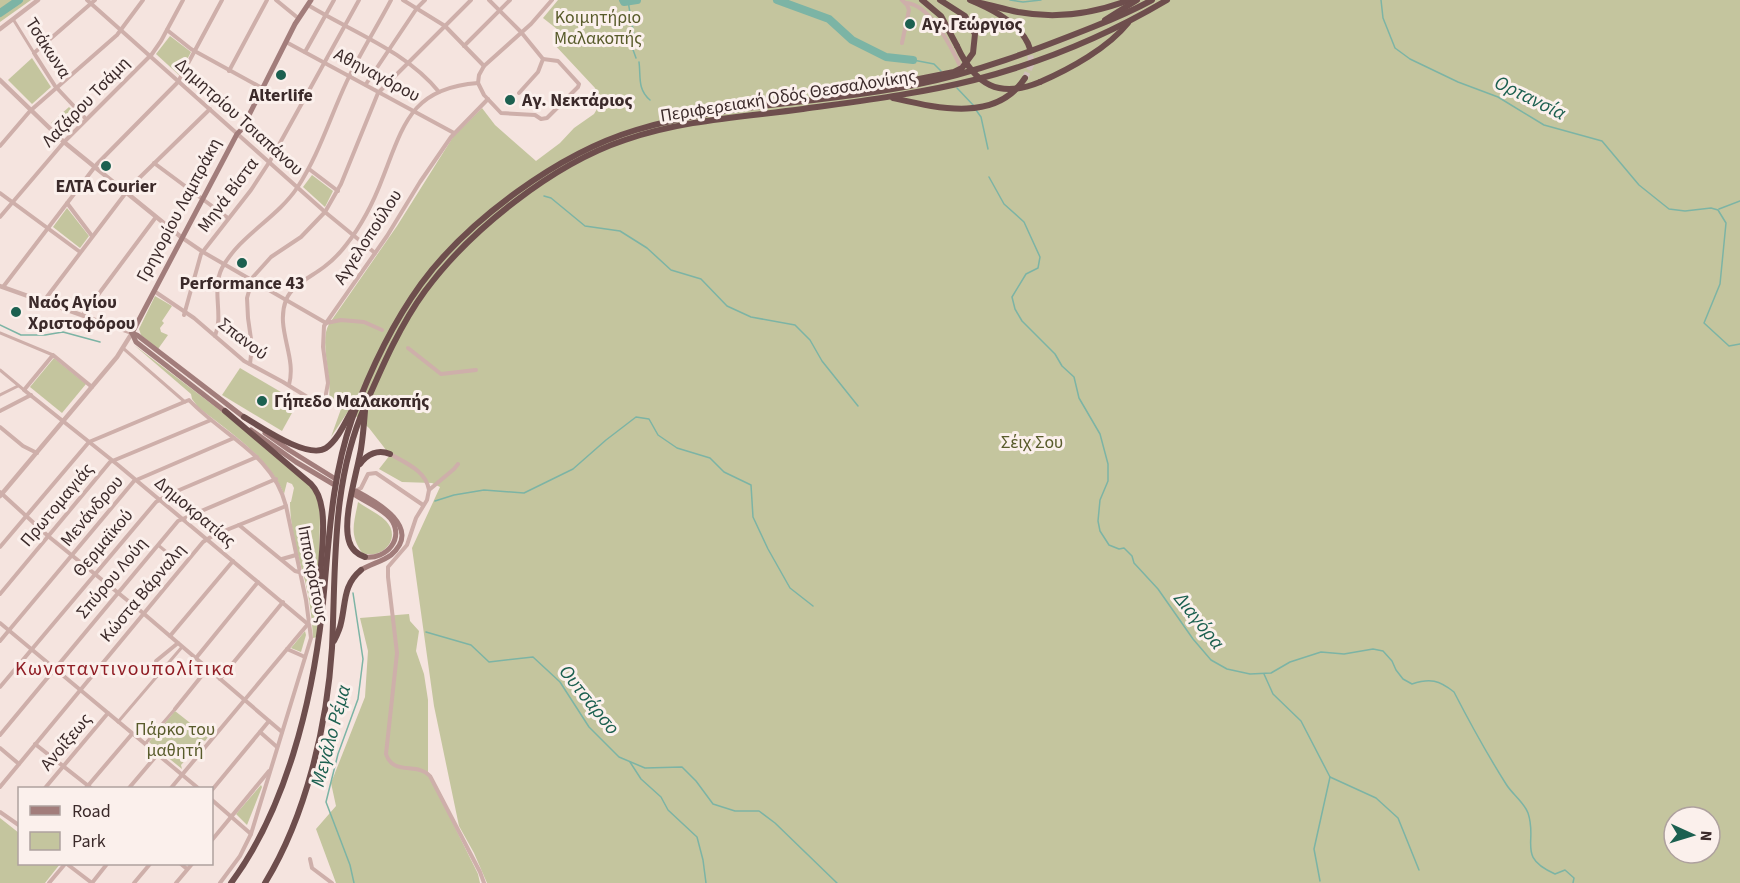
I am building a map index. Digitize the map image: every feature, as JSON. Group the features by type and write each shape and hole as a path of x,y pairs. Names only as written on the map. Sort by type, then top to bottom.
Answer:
{"highway":[{"path":"922,0 941,16 971,71 989,85 1011,89 1040,82 1106,45 1131,20"},
{"path":"940,0 965,16 975,34 972,56 958,72"},
{"path":"973,1 1020,12 1058,15 1092,12 1129,0"},
{"path":"1095,26 1137,0"},
{"name":"Περιφερειακή Οδός Θεσσαλονίκης","path":"231,883 256,845 284,782 310,692 322,614 336,476 350,427 367,383 402,315 432,270 488,216 543,175 605,141 642,128 734,110 895,89 1039,49 1111,21 1152,0"},
{"name":"Περιφερειακή Οδός Θεσσαλονίκης","path":"265,883 293,825 315,754 332,647 334,564 339,498 351,443 390,350 438,273 483,229 553,175 610,145 669,127 888,97 963,82 1050,55 1131,20 1167,0"},
{"path":"973,1 1015,26 1026,38 1030,49"},
{"path":"888,97 928,106 981,107 1008,95 1025,78"},
{"path":"244,417 310,452 319,451 332,442 367,383"},
{"path":"365,405 362,447 349,512 348,538 355,551 365,557"},
{"path":"225,411 311,484 318,493 322,513 319,580 322,614"},
{"path":"357,470 372,453 390,454"},
{"path":"332,647 341,623 346,589 361,570"}],"main road":[{"name":"Γρηγορίου Λαμπράκη","path":"132,333 202,198 237,134 242,129 298,18 309,2"},
{"path":"132,333 137,334 244,417 333,481 296,462 225,411 136,342 132,333"},
{"path":"355,493 387,515 395,530 394,542 385,554 372,558 365,557"},
{"path":"355,493 387,509 400,527 401,536 399,545 390,556 361,570"}],"street":[{"path":"0,28 38,0"},
{"path":"0,146 30,111 121,31 143,0"},
{"name":"Λαζάρου Τσάμη","path":"0,217 64,142 150,56 183,0"},
{"path":"222,0 178,82 94,167 2,287 132,333 124,349 1,494 282,732"},
{"path":"229,71 267,0"},
{"path":"276,0 298,18"},
{"path":"305,52 334,0"},
{"name":"Μηνά Βίστα","path":"184,313 203,252 248,195 270,161 359,0"},
{"path":"214,336 218,323 218,284 225,264 238,246 281,209 298,187 309,169 350,76 391,0"},
{"path":"403,0 445,26 484,66"},
{"path":"366,84 417,8 425,0"},
{"path":"250,364 252,346 247,298 251,280 268,260 298,240 325,212 338,191 379,91 471,0"},
{"path":"489,0 521,33 543,59 558,61 579,85 547,118 541,119 533,115 502,114 488,99 478,83 484,66 521,33 552,0"},
{"path":"464,46 510,0"},
{"path":"34,53 91,1"},
{"name":"Δημητρίου Τσιαπάνου","path":"91,1 178,82 375,254"},
{"path":"309,2 325,15 408,62 426,76 440,92"},
{"path":"904,2 919,6 937,26 952,49 958,72"},
{"path":"902,43 909,12 904,2"},
{"name":"Τσάκωνα","path":"13,19 57,88 86,119"},
{"path":"167,30 195,51 261,90"},
{"name":"Αθηναγόρου","path":"286,42 453,133"},
{"path":"519,93 538,72 543,59"},
{"path":"0,82 64,142 181,237 203,252 326,322 357,321 372,324 382,330"},
{"path":"289,385 291,360 284,327 287,299 295,287 335,257 353,235 374,198 397,140 414,110 440,92 458,85 478,83"},
{"name":"Αγγελοπούλου","path":"326,322 375,254 453,133 488,99"},
{"path":"43,302 126,192 210,109"},
{"path":"153,163 228,218"},
{"path":"309,169 338,191"},
{"path":"0,193 80,252"},
{"path":"67,203 92,236"},
{"path":"83,315 156,217"},
{"name":"Σπανού","path":"153,291 250,364 320,405 324,404 328,388 322,342 322,332 326,322"},
{"path":"0,333 53,355 92,387"},
{"path":"408,348 441,374 476,370"},
{"name":"Ιπποκράτους","path":"124,349 257,457 276,479 286,506 306,600 311,637 272,768 251,834 240,856 219,883"},
{"path":"0,370 24,390 53,355"},
{"path":"0,395 18,386"},
{"name":"Δημοκρατίας","path":"24,390 309,625"},
{"path":"0,411 31,395"},
{"path":"0,547 89,442 187,401"},
{"name":"Πρωτομαγιάς","path":"0,594 112,461 212,420"},
{"path":"0,427 23,446 37,453"},
{"name":"Μενάνδρου","path":"0,642 135,480 234,438"},
{"path":"390,454 420,472 427,481 429,490"},
{"name":"Θερμαϊκού","path":"0,687 159,500 257,457"},
{"path":"458,464 429,490 405,549 388,567 397,653 386,758 397,768 420,769 430,776 484,883"},
{"path":"355,493 361,488 368,474 376,472 423,505"},
{"name":"Σπύρου Λούη","path":"0,735 182,518 276,479"},
{"name":"Κώστα Βάρναλη","path":"0,787 207,539 286,506"},
{"path":"239,525 295,571 300,572"},
{"path":"158,544 169,554"},
{"path":"281,560 296,555"},
{"path":"170,636 233,561"},
{"path":"382,561 388,567"},
{"path":"196,658 258,582"},
{"path":"294,611 302,611 306,600"},
{"path":"220,679 283,602"},
{"path":"0,623 196,787"},
{"path":"173,787 309,625"},
{"path":"156,661 177,643"},
{"path":"118,722 182,647"},
{"path":"287,649 305,657"},
{"path":"145,744 208,668"},
{"name":"Ανοίξεως","path":"47,787 108,713"},
{"path":"213,789 269,721"},
{"path":"260,732 278,748"},
{"path":"89,787 132,734"},
{"path":"35,744 87,787"},
{"path":"0,748 19,764"},
{"path":"131,787 157,755"},
{"path":"213,839 272,768"},
{"path":"213,801 251,834"},
{"path":"0,812 18,824"},
{"path":"310,859 312,868 332,883"},
{"path":"49,883 65,865"},
{"path":"67,865 92,883 107,865"},
{"path":"134,883 149,865"},
{"path":"182,865 187,869"},
{"path":"176,883 191,865"}],"green space":[{"path":"0,0 31,0 0,22"},
{"name":"Σέιχ Σου","path":"558,0 1740,0 1740,883 487,883 459,826 434,706 412,548 440,487 432,483 402,482 379,469 390,455 369,428 349,410 331,437 341,409 329,398 325,340 329,324 397,226 453,137 482,108 495,125 536,161 594,114 600,104 595,88 553,43 555,31 576,44 543,18"},
{"path":"170,36 191,52 179,75 156,54"},
{"path":"32,58 51,87 32,104 8,80"},
{"path":"69,107 81,119 65,135 51,123"},
{"path":"312,175 333,191 325,207 303,187"},
{"path":"67,208 89,236 80,248 53,227"},
{"path":"155,296 172,306 160,328 161,332 168,335 158,349 141,335 139,329"},
{"path":"134,345 234,421 311,486 318,495 320,517 317,637 313,638 308,595 293,532 290,512 294,488 292,484 287,482 284,494 277,480 258,456 198,407 191,394"},
{"path":"54,358 86,384 62,413 30,387"},
{"name":"Γήπεδο Μαλακοπής","path":"240,368 298,402 282,431 222,395"},
{"path":"358,502 383,518 390,528 392,534 388,546 377,553 362,553 355,540 354,523"},
{"path":"409,614 410,621 419,631 416,651 424,674 428,700 428,773 478,874 480,883 336,883 316,829 336,806 331,783 365,697 368,651 360,618"},
{"path":"305,631 301,652 291,648"},
{"name":"Πάρκο του μαθητή","path":"175,711 208,737 205,741 200,739 186,755 188,757 181,765 182,769 149,742"},
{"path":"261,785 262,787 247,825 236,814"},
{"path":"0,818 18,832 18,865 59,865 45,883 0,883"}],"waterway":[{"path":"0,13 19,0"},
{"path":"623,0 624,2 637,0"},
{"path":"777,0 829,19 852,40 886,57 913,60"},
{"name":"Ορτανσία","path":"1010,0 1023,2 1041,0"},
{"name":"Ορτανσία","path":"1381,0 1383,18 1395,48 1410,59 1458,82 1498,97 1544,125 1602,141 1639,185 1669,209 1685,211 1711,208 1718,210 1726,223 1720,284 1704,323 1729,346 1740,344"},
{"path":"628,1 634,36 632,47 636,58"},
{"path":"913,60 934,64 941,71"},
{"path":"639,62 641,87 650,100"},
{"path":"957,88 974,106"},
{"path":"976,110 981,117 988,149"},
{"name":"Διαγόρα","path":"989,177 1004,204 1024,222 1040,257 1038,268 1026,274 1012,297 1015,309 1022,321 1074,377 1079,398 1100,434 1108,464 1108,481 1100,500 1098,521 1100,531 1109,545 1119,549 1124,548 1132,556 1134,563 1158,589 1193,639 1211,660 1227,669 1250,674 1271,673 1290,662 1321,652 1344,654 1373,649 1383,651 1403,679 1412,684 1434,681 1449,688 1454,692 1506,784 1528,813 1532,855 1543,868 1555,874 1565,870 1574,878 1573,883"},
{"path":"544,196 551,198 585,226 620,231 647,248 671,270 701,279 727,306 751,317 795,325 810,340 822,361 858,406"},
{"name":"Ορτανσία","path":"1719,209 1740,201"},
{"path":"0,325 21,335 63,332 100,342"},
{"path":"435,501 484,490 524,493 573,469 636,417 649,419 658,435 677,448 710,458 724,472 751,485 753,517 768,549 790,588 813,606"},
{"name":"Μεγάλο Ρέμα","path":"353,593 363,659 358,699 338,754 326,802 350,865 354,883"},
{"name":"Ουτσάρσο","path":"426,632 471,645 489,662 533,657 560,682 589,727 619,757 645,768 682,767 713,804 735,811 759,811 775,823 837,883"},
{"path":"1264,674 1273,694 1301,721 1330,777 1376,798 1398,818 1419,870"},
{"path":"630,762 641,779 661,797 668,810 697,837 706,883"},
{"path":"1320,881 1314,849 1330,777"}],"tunnel":[{"path":"1025,78 1031,65 1030,49"}],"place":[{"name":"Αγ. Γεώργιος","path":"910,24"},
{"name":"Alterlife","path":"281,75"},
{"name":"Αγ. Νεκτάριος","path":"510,100"},
{"name":"ΕΛΤΑ Courier","path":"106,166"},
{"name":"Performance 43","path":"242,263"},
{"name":"Ναός Αγίου Χριστοφόρου","path":"16,312"},
{"name":"Γήπεδο Μαλακοπής","path":"262,401"}],"district":[{"name":"Κωνσταντινουπολίτικα","path":"125,669"}],"park label":[{"name":"Κοιμητήριο Μαλακοπής","path":"598,27"}]}
